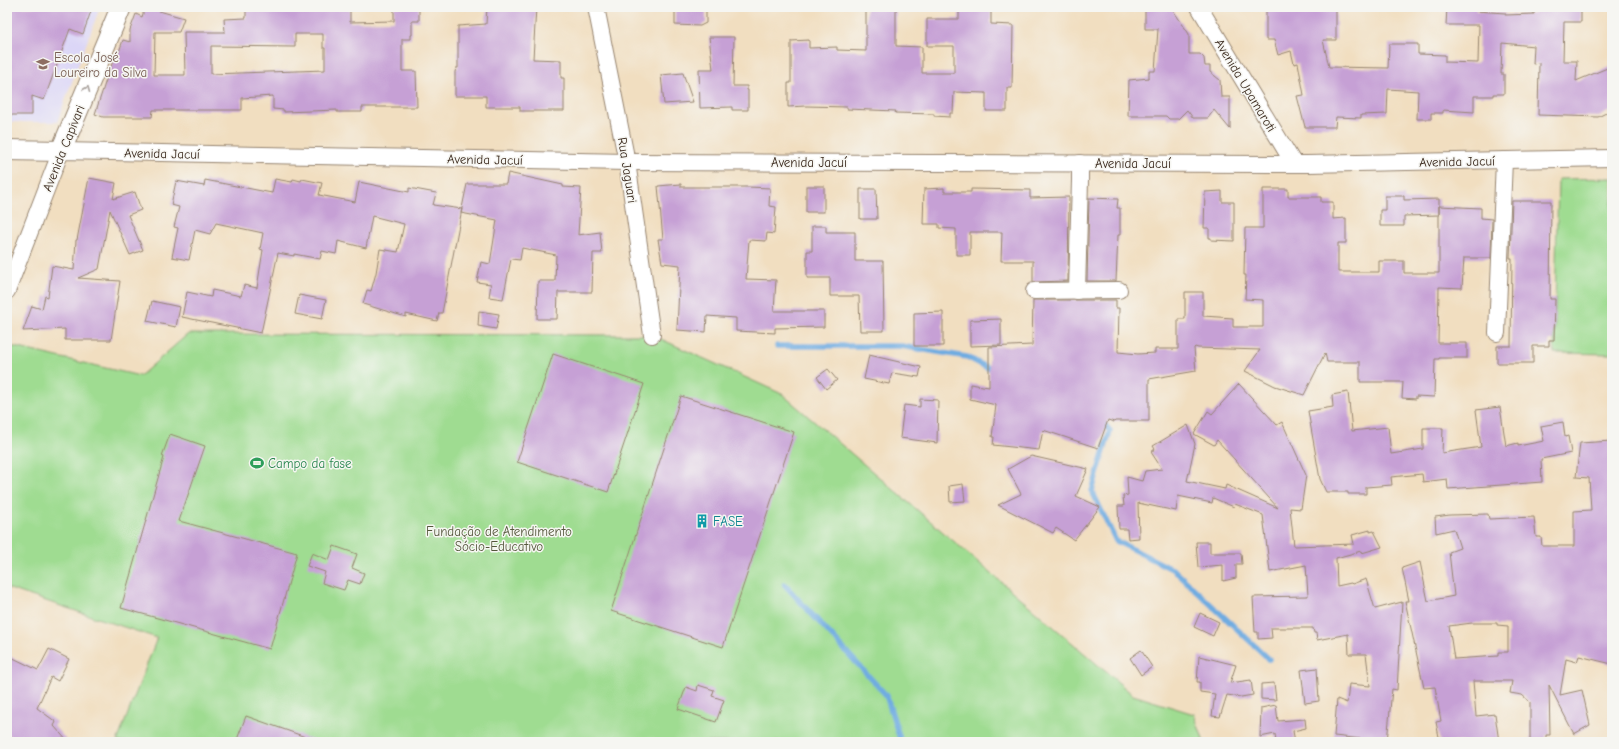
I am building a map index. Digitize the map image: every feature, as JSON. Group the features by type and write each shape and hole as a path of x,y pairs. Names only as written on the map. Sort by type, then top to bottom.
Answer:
{"street":[{"name":"Avenida Capivari","path":"7,291 61,151 121,7"},
{"name":"Rua Jaguari","path":"596,7 627,162 652,335"},
{"name":"Avenida Upamaroti","path":"1199,7 1294,164"},
{"name":"Avenida Jacuí","path":"7,150 627,162 1294,164 1612,158"},
{"path":"1497,333 1504,160"},
{"path":"1077,291 1080,163"},
{"path":"1034,291 1118,290"}],"shaded area":[{"name":"Escola José Loureiro da Silva","path":"7,7 100,7 57,122 7,122"}],"green space":[{"path":"1612,178 1612,354 1554,353 1558,179"},
{"name":"Fundação de Atendimento Sócio-Educativo","path":"188,334 652,335 782,394 1133,695 1194,714 1204,742 117,742 157,638 7,588 7,351 10,346 140,376"}],"building":[{"name":"Escola José Loureiro da Silva","path":"7,7 79,7 91,11 83,34 70,29 44,100 32,96 32,115 7,115"},
{"path":"145,7 184,18 179,32 155,32 154,75 185,75 184,32 225,32 224,19 246,18 246,7 350,7 350,22 394,21 394,7 419,7 419,21 412,21 411,39 402,39 402,71 416,71 417,107 362,107 362,112 337,112 337,110 284,112 284,110 273,109 273,96 242,98 242,110 153,110 152,117 103,117 95,114 117,51 119,52 123,40 130,42 130,30 136,14 142,17","holes":["295,34 323,34 323,48 325,48 325,70 211,74 211,46 295,47"]},
{"path":"487,7 536,7 533,59 561,60 561,78 564,78 564,111 520,111 520,107 486,107 486,96 455,96 455,72 456,68 458,68 458,26 486,24"},
{"path":"675,7 706,7 706,23 700,26 675,25"},
{"path":"866,7 896,7 896,46 922,47 922,73 954,73 954,46 927,46 927,19 959,19 959,7 991,7 991,24 1013,25 1012,88 1007,88 1007,111 986,111 986,93 954,92 953,113 950,113 950,117 934,116 934,114 895,113 896,111 847,109 847,107 788,107 788,83 791,83 791,41 809,40 809,48 837,47 837,50 866,51"},
{"path":"1145,7 1171,7 1189,34 1189,54 1200,54 1204,58 1205,66 1210,66 1210,72 1220,80 1221,97 1230,97 1230,129 1214,110 1208,118 1193,118 1187,110 1178,119 1169,119 1166,116 1128,116 1129,80 1149,78 1149,71 1155,71 1158,29 1145,29"},
{"path":"1266,7 1336,7 1336,40 1323,40 1329,67 1388,68 1389,44 1418,44 1418,54 1445,55 1445,62 1478,63 1479,25 1446,25 1447,7 1476,7 1476,11 1505,13 1505,15 1534,14 1534,7 1581,7 1581,22 1564,22 1563,61 1577,61 1576,81 1612,66 1612,110 1598,117 1538,115 1539,63 1533,64 1534,46 1502,43 1501,74 1504,74 1504,94 1493,94 1493,96 1474,96 1474,112 1443,110 1443,113 1431,113 1431,119 1417,119 1418,91 1388,89 1387,114 1361,115 1361,118 1336,117 1335,127 1305,127 1297,96 1304,95 1298,63 1294,64 1291,51 1278,55 1274,40 1266,40"},
{"path":"709,37 734,37 733,86 747,86 748,110 732,110 732,107 700,108 699,69 713,69"},
{"path":"683,73 693,102 664,104 661,75"},
{"path":"508,173 563,185 563,187 581,188 578,235 600,232 602,253 593,253 592,292 558,292 557,319 537,319 538,281 555,281 556,255 522,248 520,260 511,259 503,299 489,297 491,284 477,282 481,262 490,264 497,220 461,213 467,184 506,184"},
{"path":"89,178 116,183 113,199 135,192 141,210 128,215 143,250 130,255 110,210 99,269 78,278 120,281 111,340 65,340 65,329 23,331 32,306 42,309 45,296 48,297 52,266 74,270 76,240"},
{"path":"275,179 292,182 293,179 301,181 302,179 322,183 319,195 355,202 359,182 409,192 409,188 436,193 433,205 462,209 442,313 439,313 437,321 406,314 406,317 363,304 367,290 371,291 380,249 398,252 404,224 372,216 366,248 338,241 336,254 322,251 320,259 294,254 294,256 278,253 261,333 182,317 187,292 211,297 212,290 241,296 244,285 257,288 263,250 260,249 263,233 216,223 210,234 195,230 189,260 172,257 178,228 174,227 179,207 171,205 176,181 204,186 205,180 272,193"},
{"path":"681,184 681,187 770,188 769,206 776,207 774,234 767,233 766,241 749,240 746,279 776,280 774,311 824,311 824,327 775,328 775,333 736,331 736,318 707,316 706,332 677,330 680,265 662,263 658,239 663,239 658,186"},
{"path":"806,186 824,186 824,212 806,212"},
{"path":"944,188 944,192 971,192 971,189 1030,190 1030,198 1069,197 1068,281 1033,282 1033,261 1001,261 1002,232 970,232 970,255 956,255 956,229 939,228 939,224 923,224 924,189"},
{"path":"860,189 876,189 877,219 860,219"},
{"path":"1263,189 1288,189 1288,197 1321,197 1321,202 1333,202 1333,219 1346,218 1346,243 1338,243 1338,272 1379,272 1379,261 1404,261 1404,273 1439,273 1439,206 1481,208 1481,218 1492,219 1491,258 1464,258 1462,288 1439,287 1438,343 1467,343 1467,358 1435,359 1434,397 1416,396 1416,399 1402,398 1403,382 1360,382 1360,362 1327,362 1325,353 1304,395 1275,386 1245,371 1260,350 1195,347 1196,371 1149,379 1149,421 1114,422 1108,420 1098,448 1043,430 1039,450 993,445 994,437 992,437 996,405 970,399 970,384 989,387 989,347 1032,345 1033,300 1116,300 1116,308 1119,308 1118,352 1138,354 1155,353 1155,349 1178,349 1178,319 1185,319 1185,292 1203,292 1203,316 1233,318 1233,327 1263,327 1263,300 1245,299 1246,275 1244,275 1245,228 1263,228"},
{"path":"1222,191 1222,202 1234,202 1234,241 1211,240 1211,238 1209,238 1209,228 1204,228 1205,192"},
{"path":"1385,196 1404,196 1404,200 1439,199 1439,215 1404,216 1404,226 1380,226 1380,210 1385,210"},
{"path":"1089,198 1118,199 1117,208 1120,208 1120,235 1118,235 1116,281 1087,281"},
{"path":"1512,201 1551,201 1550,299 1555,299 1554,340 1549,340 1549,346 1533,346 1533,363 1497,363 1497,346 1511,346 1512,258 1510,258"},
{"path":"812,226 826,226 826,232 855,232 855,261 883,261 884,331 860,331 859,296 830,296 830,278 807,278 807,251 812,251"},
{"path":"299,295 326,300 322,319 295,314"},
{"path":"152,301 180,307 176,327 147,321"},
{"path":"479,311 499,314 496,329 478,326"},
{"path":"943,312 943,346 914,346 914,313"},
{"path":"1001,319 1001,345 970,346 970,320"},
{"path":"553,354 644,384 608,492 517,462"},
{"path":"869,355 921,367 919,377 892,373 889,384 864,379"},
{"path":"828,369 837,380 826,389 817,377"},
{"path":"1239,384 1277,425 1282,422 1306,475 1301,509 1290,508 1294,546 1354,544 1352,535 1370,530 1370,532 1374,531 1382,547 1336,558 1337,586 1352,584 1366,579 1375,609 1402,602 1397,690 1392,689 1387,742 1362,742 1362,739 1334,736 1337,699 1347,703 1349,684 1370,686 1366,654 1349,654 1348,634 1317,640 1316,633 1314,633 1313,628 1271,628 1272,638 1258,639 1258,632 1255,632 1253,597 1308,596 1306,565 1270,572 1263,515 1235,504 1234,507 1213,498 1212,503 1178,496 1176,511 1138,503 1139,538 1128,539 1127,529 1119,529 1118,506 1124,506 1123,496 1128,495 1127,477 1142,481 1145,471 1162,469 1151,452 1155,449 1153,446 1188,425 1195,444 1187,481 1225,489 1226,485 1278,508 1217,440 1214,445 1194,434 1208,411 1212,414"},
{"path":"1348,392 1352,431 1388,427 1391,454 1423,449 1423,428 1443,428 1442,453 1481,447 1476,410 1500,407 1506,446 1518,443 1518,446 1544,441 1541,426 1563,422 1565,437 1568,436 1571,453 1541,459 1542,482 1448,489 1447,479 1423,482 1422,474 1391,477 1392,485 1366,487 1366,494 1326,492 1320,479 1308,411 1333,407 1332,395"},
{"name":"FASE","path":"681,396 794,432 723,647 611,611"},
{"path":"920,399 938,400 937,443 900,438 904,405 920,407"},
{"path":"170,434 205,446 179,521 297,553 270,649 121,608 164,457 162,456"},
{"path":"1612,441 1612,664 1579,656 1577,662 1566,659 1560,695 1582,690 1590,725 1574,734 1549,685 1550,735 1546,735 1546,742 1530,742 1530,702 1522,695 1510,693 1512,681 1473,681 1476,716 1495,714 1499,742 1440,742 1436,722 1441,721 1435,687 1424,688 1405,601 1409,601 1402,568 1420,562 1428,601 1454,596 1449,552 1460,548 1454,529 1436,533 1435,517 1450,515 1488,514 1489,519 1534,517 1536,537 1541,537 1542,546 1574,546 1574,511 1591,510 1589,478 1576,477 1580,443","holes":["1472,623 1497,623 1497,625 1508,626 1508,652 1498,652 1498,656 1454,659 1449,626"]},
{"path":"1031,456 1088,469 1076,496 1100,507 1074,540 1056,528 1053,533 998,505 1021,494 1008,469"},
{"path":"963,484 965,501 950,502 949,486"},
{"path":"1196,542 1210,542 1210,553 1241,553 1242,564 1236,564 1236,578 1223,581 1223,565 1198,567"},
{"path":"334,546 357,554 352,568 364,573 360,584 348,580 344,590 322,583 325,572 307,566 312,553 329,560"},
{"path":"1200,613 1219,622 1213,636 1194,627"},
{"path":"49,649 69,659 58,681 51,677 37,708 56,722 54,726 68,742 18,742 7,733 7,655 38,670"},
{"path":"1141,650 1152,667 1141,675 1130,658"},
{"path":"1199,656 1236,665 1230,683 1251,680 1253,695 1241,697 1227,695 1220,717 1212,716 1215,694 1200,692 1200,682 1197,682"},
{"path":"1317,668 1319,701 1305,703 1301,670"},
{"path":"1274,683 1276,700 1261,699 1261,684"},
{"path":"698,685 714,690 712,696 724,700 716,722 678,709 686,687 697,691"},
{"path":"1276,705 1278,721 1305,719 1306,728 1293,731 1295,742 1276,742 1275,734 1260,737 1261,708"},
{"path":"246,716 314,740 314,742 236,742"}],"waterway":[{"path":"777,346 901,346 967,357 988,368 996,369"},
{"path":"1102,421 1110,431 1092,491 1116,541 1174,570 1269,659"},
{"path":"785,585 886,695 901,742"}],"place":[{"name":"Escola José Loureiro da Silva","path":"43,64"},
{"name":"Campo da fase","path":"257,463"},
{"name":"FASE","path":"702,521"}]}
